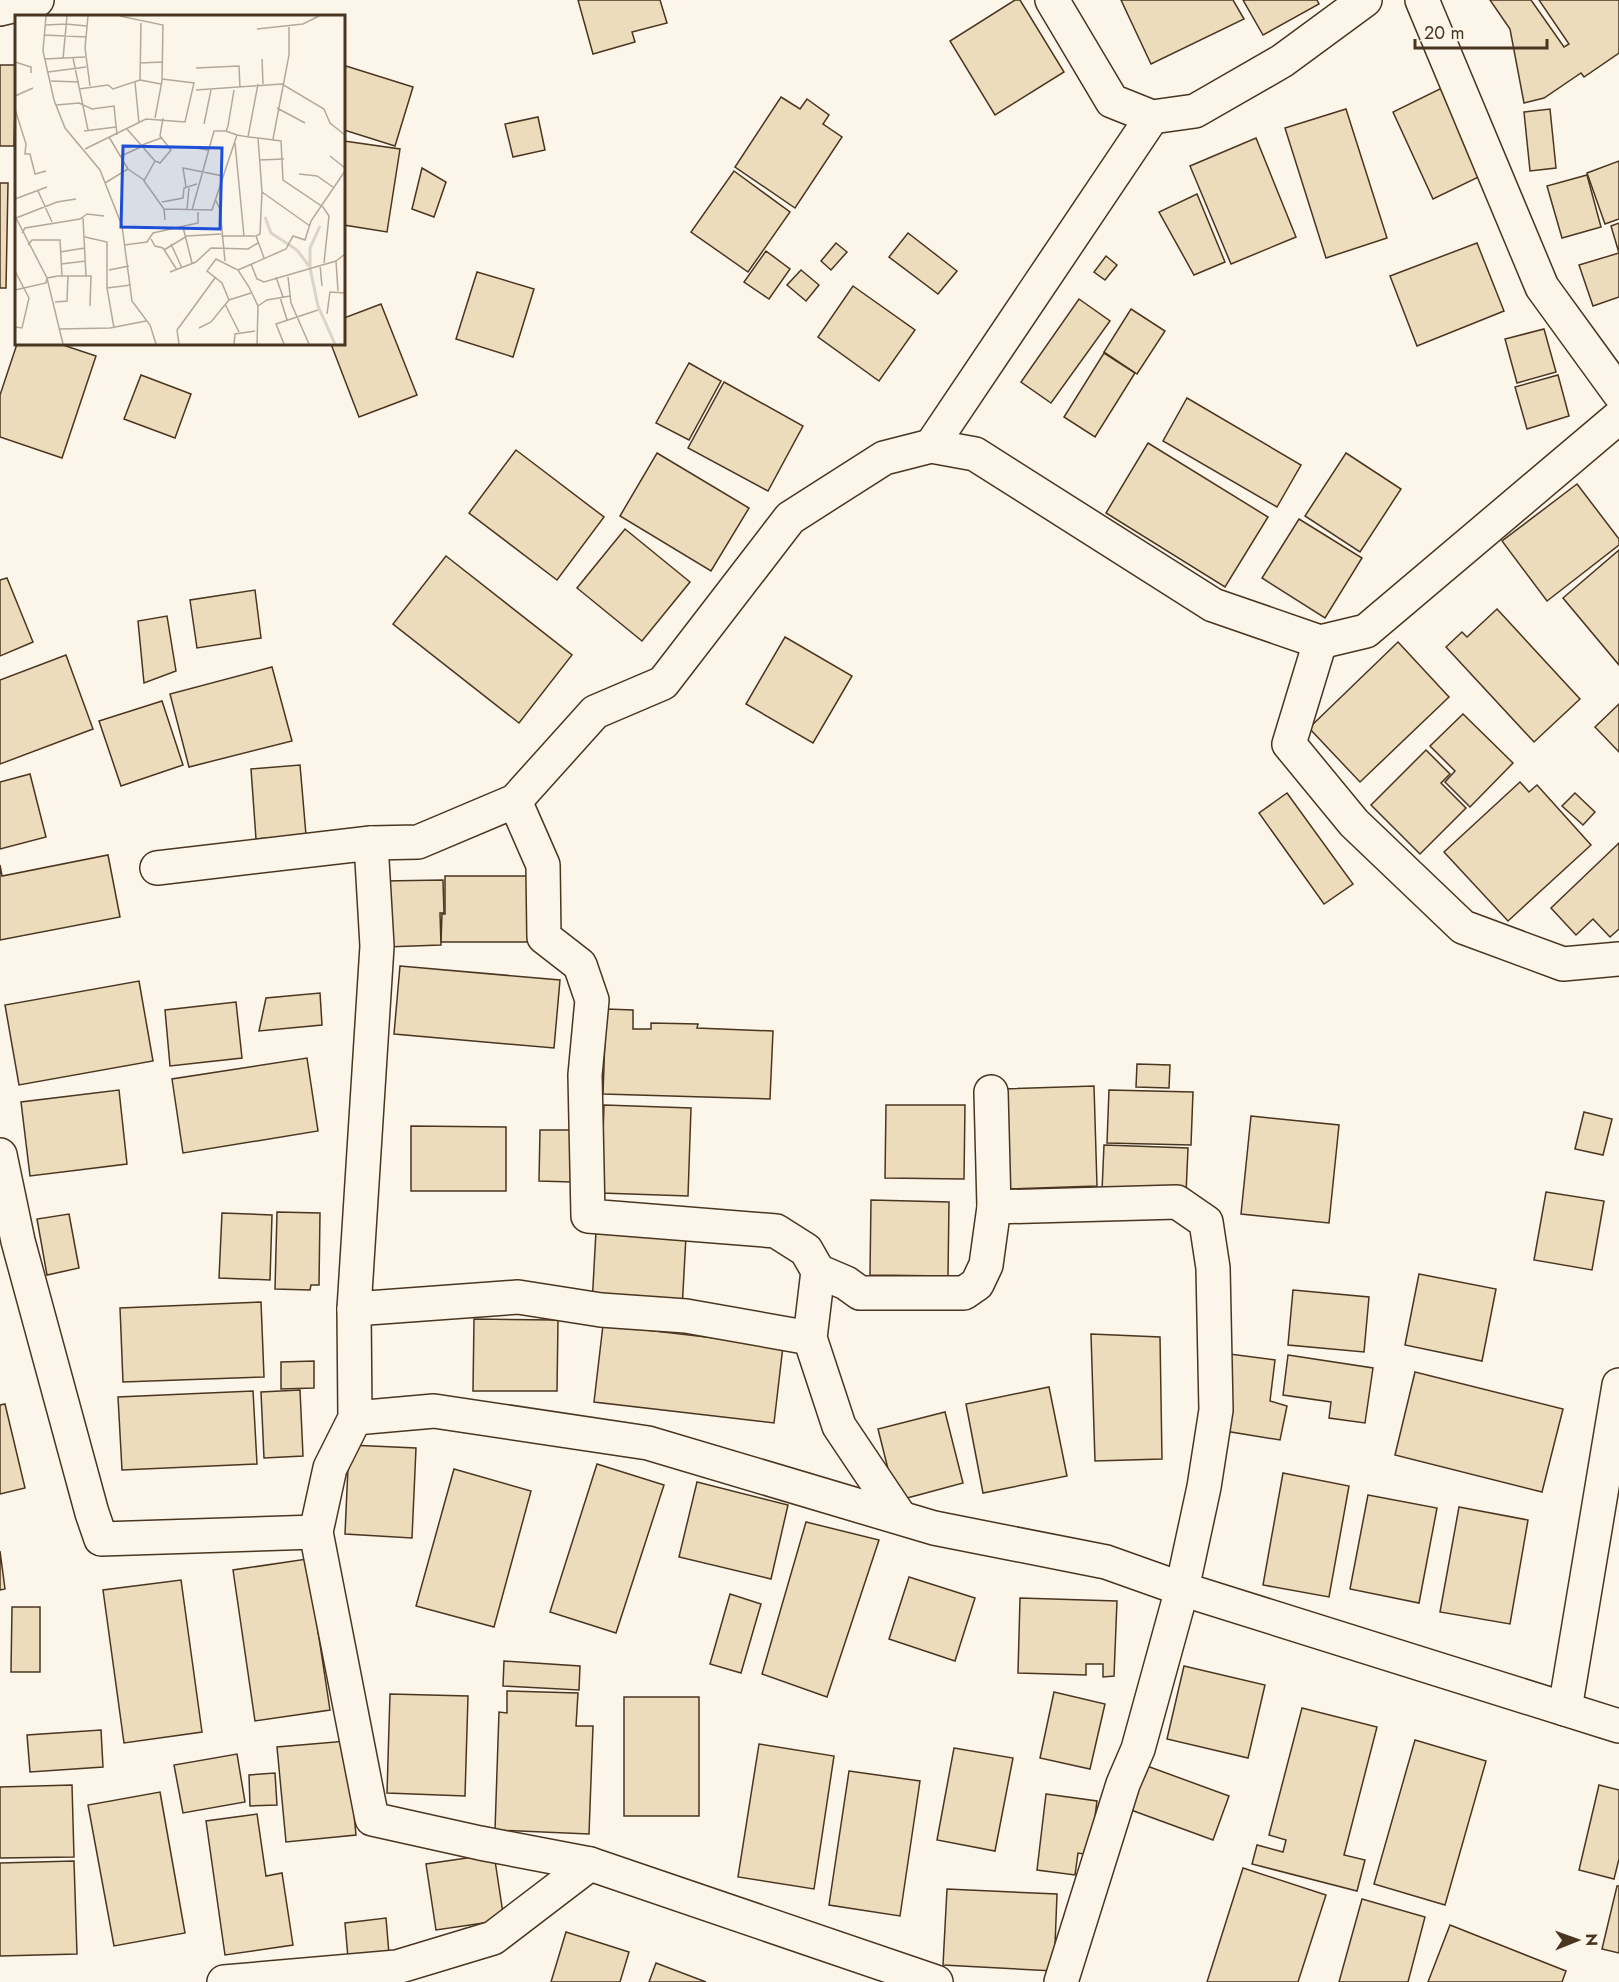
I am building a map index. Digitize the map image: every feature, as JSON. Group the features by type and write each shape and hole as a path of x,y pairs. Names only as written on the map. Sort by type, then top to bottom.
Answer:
{"street":[{"path":"0,9 37,0"},
{"path":"1053,0 1112,101 1152,117 1195,111 1282,61 1365,0"},
{"path":"1422,0 1542,287 1619,393"},
{"path":"931,446 1152,117"},
{"path":"157,868 371,843 418,842 515,801 595,712 663,683 790,518 884,458 931,446 975,454 1213,605 1320,642 1366,631 1619,417"},
{"path":"1320,642 1289,744 1354,823 1463,927 1563,964 1619,959"},
{"path":"515,801 543,865 544,937 580,965 592,1000 585,1075 588,1216 776,1231 806,1250 819,1271 846,1283 860,1293 964,1293 977,1284 986,1265 993,1207 991,1092"},
{"path":"371,843 377,946 354,1309 355,1418 330,1468 316,1532 372,1818 480,1843 590,1864 936,1982"},
{"path":"0,1155 9,1242 101,1539 316,1532"},
{"path":"993,1207 1177,1202 1206,1222 1213,1268 1216,1410 1204,1487 1182,1589 1138,1749 1124,1784 1061,1982"},
{"path":"819,1271 810,1338 839,1426 900,1517"},
{"path":"354,1309 518,1297 601,1310 686,1316 810,1338"},
{"path":"1565,1709 1619,1385"},
{"path":"355,1418 434,1411 648,1443 934,1528 1106,1562 1182,1589 1619,1726"},
{"path":"224,1982 397,1967 493,1938 590,1864"}],"building":[{"path":"578,0 660,0 667,23 632,32 635,42 593,54"},
{"path":"1015,0 1020,0 1064,72 995,115 950,41"},
{"path":"1121,0 1233,0 1244,19 1151,64"},
{"path":"1243,0 1317,0 1319,4 1263,35"},
{"path":"1490,0 1531,0 1564,47 1569,44 1539,0 1619,0 1619,53 1584,77 1581,73 1544,98 1524,103 1510,29"},
{"path":"0,65 15,65 14,146 0,146"},
{"path":"346,66 413,87 395,146 345,130"},
{"path":"1450,84 1491,171 1433,199 1393,112"},
{"path":"781,97 800,109 807,99 829,115 823,124 842,137 795,208 735,167"},
{"path":"1346,109 1387,238 1326,258 1285,128"},
{"path":"1550,109 1556,168 1530,171 1524,112"},
{"path":"538,117 545,150 513,157 505,124"},
{"path":"1256,138 1296,237 1231,264 1190,166"},
{"path":"345,141 400,149 387,232 345,225"},
{"path":"1619,161 1619,219 1605,224 1587,173"},
{"path":"422,168 446,182 434,217 412,209"},
{"path":"734,171 790,212 748,272 691,232"},
{"path":"1587,175 1601,227 1562,238 1547,186"},
{"path":"0,183 8,183 6,288 0,288"},
{"path":"1197,194 1225,262 1194,275 1159,212"},
{"path":"1619,223 1619,253 1611,226"},
{"path":"908,233 957,271 938,294 889,257"},
{"path":"836,243 847,252 831,270 821,261"},
{"path":"1477,243 1504,311 1417,346 1390,276"},
{"path":"766,251 790,269 769,299 744,282"},
{"path":"1619,253 1619,297 1593,306 1579,265"},
{"path":"1106,256 1117,265 1105,280 1094,272"},
{"path":"801,270 819,285 806,301 787,285"},
{"path":"477,272 534,289 513,357 456,339"},
{"path":"853,286 915,330 879,381 818,337"},
{"path":"1079,299 1110,321 1051,403 1021,382"},
{"path":"381,304 417,395 359,417 331,345 345,345 345,318"},
{"path":"1131,309 1165,331 1137,374 1104,352"},
{"path":"1544,329 1556,372 1517,383 1505,339"},
{"path":"17,345 63,345 96,356 62,458 0,437 0,395"},
{"path":"1104,353 1135,373 1095,437 1064,417"},
{"path":"689,363 721,381 689,440 656,423"},
{"path":"141,375 191,394 175,438 124,419"},
{"path":"1558,375 1569,416 1527,429 1515,387"},
{"path":"724,382 803,426 768,491 688,448"},
{"path":"1187,398 1301,465 1277,507 1163,441"},
{"path":"1148,443 1268,517 1225,587 1106,513"},
{"path":"516,450 604,517 557,580 469,513"},
{"path":"657,453 749,508 711,571 620,516"},
{"path":"1346,453 1401,489 1360,552 1305,516"},
{"path":"1577,484 1619,539 1619,545 1547,601 1502,541"},
{"path":"1299,519 1362,558 1325,618 1262,578"},
{"path":"625,529 690,582 642,641 577,588"},
{"path":"1619,550 1619,665 1563,598"},
{"path":"446,556 572,655 519,723 393,624"},
{"path":"7,578 33,642 0,656 0,580"},
{"path":"255,590 261,638 197,648 190,600"},
{"path":"1497,609 1580,699 1534,742 1446,647 1462,632 1467,637"},
{"path":"167,616 176,671 144,683 138,621"},
{"path":"785,637 852,676 813,743 746,704"},
{"path":"1398,642 1449,697 1360,782 1309,728"},
{"path":"66,655 93,729 0,764 0,680"},
{"path":"272,667 292,741 189,767 170,694"},
{"path":"162,701 183,765 121,786 99,721"},
{"path":"1619,704 1619,752 1595,727"},
{"path":"1463,714 1513,763 1470,807 1445,782 1455,771 1430,746"},
{"path":"1426,750 1450,774 1441,783 1466,808 1420,854 1371,805"},
{"path":"300,765 306,835 256,839 251,769"},
{"path":"30,774 46,837 0,849 0,782"},
{"path":"1520,782 1529,792 1537,785 1591,845 1508,921 1444,852"},
{"path":"1287,793 1353,884 1324,904 1259,813"},
{"path":"1575,793 1595,812 1583,825 1562,806"},
{"path":"1619,843 1619,929 1610,937 1593,919 1576,935 1551,908"},
{"path":"108,855 120,917 0,940 0,865 2,876"},
{"path":"445,876 529,876 528,942 441,942 442,914 445,914"},
{"path":"443,880 444,913 440,913 441,945 385,947 383,881"},
{"path":"400,966 560,980 554,1048 394,1034"},
{"path":"139,981 153,1061 19,1085 5,1005"},
{"path":"320,993 322,1025 259,1031 266,998"},
{"path":"236,1002 242,1058 170,1066 165,1010"},
{"path":"606,1009 633,1010 633,1029 651,1029 651,1023 698,1024 697,1028 773,1031 770,1099 603,1094"},
{"path":"307,1058 318,1131 183,1153 172,1079"},
{"path":"1137,1064 1170,1065 1169,1088 1136,1087"},
{"path":"1094,1086 1097,1186 1006,1189 1003,1089"},
{"path":"119,1090 127,1164 30,1176 21,1102"},
{"path":"1109,1090 1193,1092 1191,1145 1107,1143"},
{"path":"604,1105 691,1108 688,1196 601,1193"},
{"path":"886,1105 965,1105 964,1179 885,1178"},
{"path":"1584,1112 1612,1119 1603,1155 1575,1149"},
{"path":"1251,1116 1339,1125 1329,1223 1241,1214"},
{"path":"411,1126 506,1127 506,1191 411,1191"},
{"path":"540,1130 573,1130 571,1182 539,1181"},
{"path":"1104,1145 1188,1148 1186,1194 1102,1191"},
{"path":"1546,1192 1604,1201 1592,1270 1534,1260"},
{"path":"871,1200 949,1202 948,1276 870,1275"},
{"path":"277,1212 320,1213 319,1285 311,1285 310,1290 275,1289"},
{"path":"222,1213 272,1215 270,1280 219,1278"},
{"path":"69,1214 79,1268 47,1275 37,1219"},
{"path":"596,1231 686,1236 682,1310 592,1305"},
{"path":"1419,1274 1496,1289 1482,1361 1405,1345"},
{"path":"1293,1290 1369,1297 1364,1352 1288,1345"},
{"path":"261,1302 264,1377 123,1382 120,1308"},
{"path":"474,1319 558,1320 557,1391 473,1391"},
{"path":"603,1325 783,1346 774,1423 594,1402"},
{"path":"1091,1334 1160,1337 1162,1459 1095,1461"},
{"path":"1214,1352 1275,1360 1270,1401 1287,1406 1280,1440 1213,1429"},
{"path":"1288,1355 1373,1368 1365,1423 1329,1418 1331,1402 1283,1395"},
{"path":"314,1361 314,1388 281,1389 281,1362"},
{"path":"1415,1372 1563,1409 1542,1492 1395,1455"},
{"path":"1049,1387 1067,1476 983,1493 966,1404"},
{"path":"300,1390 303,1456 264,1458 261,1392"},
{"path":"253,1391 257,1464 122,1470 118,1397"},
{"path":"5,1404 25,1488 0,1494 0,1405"},
{"path":"945,1412 963,1483 896,1501 878,1429"},
{"path":"349,1445 416,1448 412,1538 345,1534"},
{"path":"597,1464 664,1485 616,1633 550,1612"},
{"path":"454,1469 531,1491 494,1627 416,1606"},
{"path":"1283,1473 1349,1486 1329,1597 1263,1585"},
{"path":"697,1482 788,1505 771,1579 679,1557"},
{"path":"1368,1495 1437,1508 1419,1603 1350,1589"},
{"path":"1459,1507 1528,1520 1510,1624 1440,1612"},
{"path":"806,1522 879,1540 827,1697 762,1674"},
{"path":"0,1551 5,1589 0,1590"},
{"path":"307,1559 330,1710 255,1721 233,1570"},
{"path":"909,1577 975,1598 955,1661 889,1639"},
{"path":"181,1580 202,1732 124,1743 103,1590"},
{"path":"730,1594 761,1604 741,1673 710,1664"},
{"path":"1020,1598 1117,1601 1114,1676 1103,1677 1103,1664 1086,1664 1086,1675 1018,1673"},
{"path":"12,1607 40,1607 40,1672 11,1672"},
{"path":"504,1661 580,1666 579,1690 503,1686"},
{"path":"1184,1666 1265,1685 1248,1758 1167,1739"},
{"path":"507,1691 578,1693 576,1726 593,1726 589,1834 495,1830 499,1712 507,1713"},
{"path":"1054,1692 1105,1704 1090,1769 1040,1758"},
{"path":"390,1694 468,1696 465,1796 387,1793"},
{"path":"624,1697 699,1697 699,1816 624,1816"},
{"path":"1302,1708 1377,1727 1344,1855 1365,1860 1357,1891 1252,1864 1257,1845 1283,1852 1286,1840 1269,1835"},
{"path":"101,1730 103,1767 30,1772 27,1735"},
{"path":"1415,1740 1486,1761 1445,1905 1374,1884"},
{"path":"347,1741 356,1835 286,1842 277,1747"},
{"path":"759,1744 834,1756 814,1889 738,1877"},
{"path":"954,1748 1013,1758 995,1851 937,1840"},
{"path":"237,1754 245,1802 183,1813 174,1765"},
{"path":"1147,1766 1229,1796 1213,1840 1131,1810"},
{"path":"849,1771 920,1781 900,1916 829,1905"},
{"path":"275,1773 277,1805 250,1806 249,1775"},
{"path":"72,1785 74,1857 0,1858 0,1787"},
{"path":"1599,1785 1619,1790 1619,1859 1614,1879 1579,1870"},
{"path":"160,1792 185,1933 114,1946 88,1805"},
{"path":"1046,1794 1097,1801 1090,1855 1078,1853 1075,1875 1037,1870"},
{"path":"257,1814 266,1876 282,1873 293,1945 225,1955 206,1821"},
{"path":"494,1854 504,1920 436,1930 426,1864"},
{"path":"74,1861 77,1954 0,1956 0,1863"},
{"path":"1243,1868 1326,1895 1298,1982 1207,1982"},
{"path":"1617,1886 1619,1886 1619,1953 1602,1949"},
{"path":"947,1889 1057,1894 1054,1971 943,1965"},
{"path":"1362,1899 1425,1917 1408,1982 1339,1982"},
{"path":"386,1918 389,1954 348,1958 345,1923"},
{"path":"1450,1925 1566,1971 1562,1982 1428,1982"},
{"path":"566,1932 629,1952 620,1982 551,1982"},
{"path":"656,1963 706,1982 649,1982"}]}
